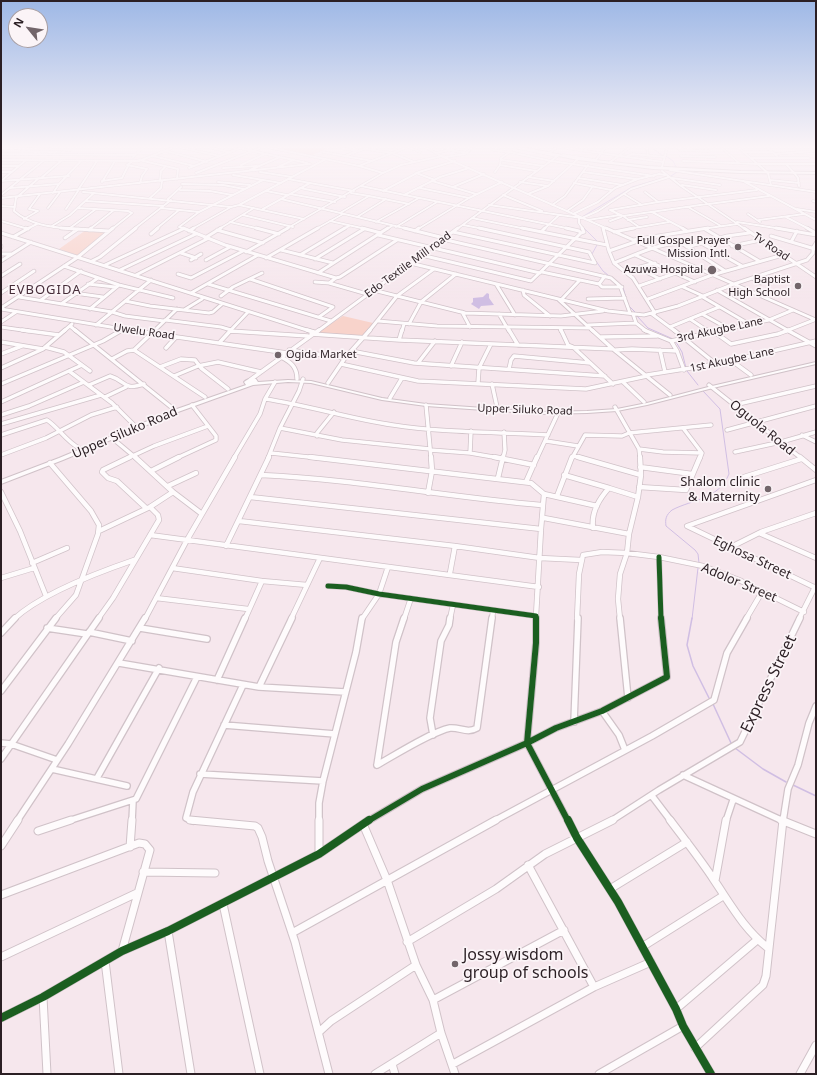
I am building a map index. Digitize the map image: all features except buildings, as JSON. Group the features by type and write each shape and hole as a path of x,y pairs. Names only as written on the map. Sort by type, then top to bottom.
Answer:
{"main road":[{"name":"Upper Siluko Road","path":"1,479 50,463 112,438 205,397 254,379 297,379 382,399 426,405 558,413 647,404 750,375 816,362"},
{"name":"Upper Siluko Road","path":"1,482 134,425 192,405 254,379 275,382 302,381 328,383 390,398 428,403 542,410 616,408 816,362"}],"street":[{"path":"16,198 14,210 16,213 24,219 37,224 109,231"},
{"path":"24,219 38,211 29,209 36,198"},
{"path":"48,208 55,198"},
{"path":"66,209 74,198"},
{"path":"52,226 78,208 89,198"},
{"path":"152,198 231,207"},
{"path":"226,198 199,212 179,227 230,247 336,278"},
{"path":"189,231 231,207 240,205 253,198"},
{"path":"310,198 335,202"},
{"path":"178,274 191,278 263,243 341,198"},
{"path":"266,258 330,221 366,198"},
{"path":"378,198 409,204"},
{"path":"376,222 419,198"},
{"path":"420,198 579,231 581,233"},
{"path":"415,231 469,198"},
{"name":"Edo Textile Mill road","path":"254,379 288,351 499,198"},
{"path":"511,198 548,214"},
{"path":"537,198 815,320"},
{"path":"552,205 562,198"},
{"path":"567,211 584,198"},
{"path":"573,214 598,202 602,198"},
{"path":"489,205 558,216 581,218 598,211 618,198"},
{"path":"631,198 642,205"},
{"path":"653,198 658,202"},
{"path":"639,227 610,210 689,198"},
{"name":"Tv Road","path":"700,198 797,264"},
{"path":"587,220 753,198"},
{"path":"774,198 816,220"},
{"path":"263,210 281,199 443,239 605,276 614,279 622,287 627,309 636,323 560,328 470,327 404,324 378,321"},
{"path":"92,262 169,200"},
{"path":"357,217 386,200"},
{"path":"86,201 162,207 199,212"},
{"path":"396,227 437,202"},
{"path":"651,203 662,211"},
{"path":"240,205 304,219"},
{"path":"2,206 15,207"},
{"path":"575,206 585,208"},
{"path":"688,207 722,227"},
{"path":"1,308 19,298 78,257 132,213 114,210 78,208"},
{"path":"136,275 181,253 254,208"},
{"path":"794,208 816,212"},
{"path":"70,228 96,209"},
{"path":"89,230 114,210"},
{"path":"151,234 179,210"},
{"path":"652,212 689,232"},
{"path":"531,221 539,213"},
{"path":"748,214 759,220 764,226"},
{"path":"759,220 804,214"},
{"path":"243,215 293,227"},
{"path":"541,232 558,216"},
{"path":"610,221 622,216"},
{"path":"786,216 816,234"},
{"path":"628,220 647,217"},
{"path":"472,218 576,240 593,246 607,246 614,249"},
{"path":"421,255 528,281 534,279 576,240 581,233 584,232 578,223 581,218"},
{"path":"1,221 28,228"},
{"path":"330,221 364,229 397,240 579,281 599,284 602,287 622,287"},
{"path":"230,222 279,234"},
{"path":"614,232 669,222"},
{"path":"609,251 634,241 722,227 737,223 816,234"},
{"name":"Tv Road","path":"737,223 816,276"},
{"path":"13,237 37,224"},
{"path":"463,225 589,252"},
{"path":"300,255 349,226"},
{"path":"318,273 392,226"},
{"path":"603,228 608,241 607,246 614,263 633,278 644,297 648,299 654,314 716,364"},
{"path":"65,238 78,229"},
{"path":"105,265 183,229"},
{"path":"315,259 364,229"},
{"path":"704,229 759,261"},
{"path":"217,230 263,243"},
{"path":"791,242 797,231"},
{"path":"453,232 595,263 589,252"},
{"path":"1,233 136,275 312,334"},
{"path":"687,247 750,233"},
{"path":"120,270 196,234"},
{"path":"771,236 814,249"},
{"path":"329,283 397,240"},
{"path":"732,246 761,240"},
{"path":"1,260 31,242"},
{"path":"614,263 652,249 678,243 687,247 726,272"},
{"path":"410,263 608,311 631,314 654,314 734,284 807,260 813,253 816,243"},
{"path":"703,244 742,266"},
{"path":"589,252 593,246"},
{"path":"206,260 230,247"},
{"path":"281,250 333,263"},
{"path":"181,253 196,258"},
{"path":"1,254 11,254"},
{"path":"191,260 201,254"},
{"path":"635,255 695,282"},
{"path":"648,299 712,275 783,255"},
{"path":"191,293 258,256"},
{"path":"625,271 655,263"},
{"path":"1,276 20,264"},
{"path":"64,266 138,290 173,298"},
{"path":"638,268 660,279"},
{"path":"328,383 345,358 378,321 397,296 434,269"},
{"path":"1,293 34,271"},
{"path":"41,300 81,272"},
{"path":"221,296 262,273"},
{"path":"639,286 676,273"},
{"path":"409,324 421,302 456,274"},
{"path":"553,274 552,275 574,281"},
{"path":"599,284 605,276"},
{"path":"61,304 74,293 98,278"},
{"path":"752,278 761,283"},
{"path":"250,279 333,307 319,317"},
{"path":"96,325 151,280"},
{"path":"562,299 579,281"},
{"path":"315,282 329,283 368,294"},
{"path":"88,284 115,287"},
{"path":"90,309 119,284"},
{"path":"208,284 330,321"},
{"path":"496,284 515,315"},
{"path":"683,287 702,296 749,324"},
{"path":"373,290 462,312 572,316 574,314 587,311 608,311"},
{"path":"523,290 524,295 550,316"},
{"path":"717,290 816,346"},
{"path":"74,293 103,297"},
{"path":"19,298 41,300 112,312 124,316 221,327 231,331 312,334 399,340 677,351"},
{"path":"184,310 202,298"},
{"path":"556,298 614,349 670,395"},
{"path":"588,299 625,298"},
{"path":"124,301 211,313 222,304"},
{"path":"670,327 719,307"},
{"name":"Uwelu Road","path":"1,308 75,322 176,337 345,358"},
{"path":"112,360 127,351 134,350 178,309"},
{"name":"3rd Akugbe Lane","path":"636,323 642,329 671,341 770,320 793,310"},
{"path":"1,322 16,312"},
{"path":"220,342 248,312"},
{"path":"462,312 470,327"},
{"path":"499,314 518,345"},
{"path":"702,314 727,328"},
{"path":"690,319 730,344 789,330 815,320"},
{"path":"1,368 44,348 75,322"},
{"path":"399,340 404,324"},
{"path":"1,326 59,335"},
{"path":"70,326 93,346 144,384 175,410"},
{"path":"560,328 568,345 573,347 613,384"},
{"path":"1,384 93,346 123,329"},
{"path":"601,337 657,336"},
{"path":"166,348 176,337"},
{"path":"418,363 435,341"},
{"path":"671,341 677,351 684,370"},
{"name":"1st Akugbe Lane","path":"341,364 418,381 478,383 586,390 665,372 716,364 816,341"},
{"path":"1,342 64,352 90,371"},
{"path":"451,366 462,342"},
{"path":"478,383 480,368 491,344"},
{"path":"1,354 22,346"},
{"path":"134,350 205,397"},
{"path":"660,350 665,372"},
{"path":"351,351 418,363 605,376"},
{"path":"509,369 514,356 590,363"},
{"path":"281,357 291,362 295,366 297,379"},
{"path":"160,367 186,358 195,360 198,366 219,380 228,389"},
{"path":"732,360 750,375"},
{"path":"174,376 198,366 218,362 254,379"},
{"path":"1,402 82,366"},
{"path":"69,371 117,407 134,425"},
{"path":"89,385 110,376 113,376 126,387 131,389 144,384"},
{"path":"390,398 402,378"},
{"path":"226,546 261,475 280,428 302,381"},
{"path":"1,415 29,406 84,382"},
{"path":"1,846 52,769 140,628 187,540 260,414 265,399 275,382"},
{"path":"623,382 644,402"},
{"path":"492,384 497,407"},
{"name":"Oguola Road","path":"710,386 816,470"},
{"path":"1,424 103,396 126,387"},
{"path":"734,405 816,387"},
{"path":"265,399 293,403 395,425 548,435"},
{"path":"151,471 215,441 216,436 192,405"},
{"path":"426,405 432,471 428,493"},
{"path":"727,430 816,406"},
{"path":"1,455 62,431 86,417 117,407"},
{"path":"616,408 638,449 641,475 638,497 629,534 627,553 620,574 618,599 623,661 628,698"},
{"path":"317,436 334,412"},
{"path":"526,482 558,413"},
{"path":"1,435 47,420 62,431 70,441 79,448"},
{"path":"557,496 572,456 583,437 586,435 622,436 629,433 711,425"},
{"path":"1,759 113,598 159,517 117,481 108,478 102,472 107,467 208,426"},
{"path":"280,428 342,440 470,453 534,466"},
{"path":"683,428 702,453"},
{"path":"470,453 471,431"},
{"path":"498,478 505,450 504,432"},
{"path":"735,452 816,432"},
{"path":"802,435 816,442"},
{"path":"112,438 173,492 202,514"},
{"path":"546,441 578,446"},
{"path":"638,449 663,452 702,453"},
{"path":"271,453 526,482 537,487 544,494 597,506"},
{"path":"639,487 686,490 702,453"},
{"path":"572,456 641,475"},
{"path":"744,477 801,459"},
{"path":"1,691 48,628 76,595 80,588 80,582 94,548 99,531 99,525 91,511 50,463"},
{"path":"640,467 692,474"},
{"path":"168,486 196,473"},
{"path":"261,475 280,475 541,505"},
{"path":"564,475 638,497"},
{"name":"Eghosa Street","path":"816,480 688,524 689,528 816,588"},
{"path":"593,528 592,523 597,506 604,493 609,488"},
{"path":"1,492 20,531 46,596"},
{"path":"99,531 148,508 173,492"},
{"path":"544,494 541,505 544,518 541,529 536,643 527,743 577,838 610,889 651,962 676,1009 683,1026 711,1074"},
{"path":"250,496 541,529"},
{"path":"729,548 759,533 816,513"},
{"path":"544,518 629,534"},
{"path":"238,521 455,546 540,558 582,560 579,574 574,722"},
{"path":"759,533 816,558"},
{"path":"150,535 539,587"},
{"path":"450,574 455,546"},
{"path":"1,578 33,565 67,548"},
{"name":"Adolor Street","path":"582,560 583,555 602,552 627,553 659,557 703,566 804,612"},
{"path":"1,1018 122,951 168,932 318,854 363,824 422,789 527,743 556,728 602,711 667,677 661,624 659,557"},
{"path":"259,687 320,558"},
{"path":"1,633 22,612 46,596 135,560"},
{"path":"318,854 319,803 323,781 356,652 361,620 379,594 388,567"},
{"path":"172,568 262,581 307,585"},
{"path":"216,680 262,581"},
{"path":"328,586 351,588 379,594 536,616"},
{"name":"Express Street","path":"407,942 496,889 545,854 616,818 683,775 728,749 743,738 765,690 816,588"},
{"path":"292,933 552,788 652,736 714,700 727,653 762,592"},
{"path":"156,598 248,609"},
{"path":"411,598 396,642 377,765 451,728 465,731 472,731 477,728 493,610"},
{"path":"433,736 430,718 439,655 442,641 449,625 453,605"},
{"path":"48,628 132,641"},
{"path":"140,628 207,639"},
{"path":"119,663 159,668 197,677 243,685 345,692"},
{"path":"96,778 159,668"},
{"path":"38,831 136,799 197,677"},
{"path":"243,685 200,774 193,792 186,818 191,822 258,827 292,933 330,1074"},
{"path":"696,1048 763,985 766,976 782,822 790,784 798,765 809,723 816,706"},
{"path":"602,711 619,735 625,750"},
{"path":"224,725 335,734"},
{"path":"1,743 11,744 57,760"},
{"path":"52,769 127,786"},
{"path":"200,774 323,781"},
{"path":"683,775 782,822 816,834"},
{"path":"652,796 715,881 723,896 757,940 768,948"},
{"path":"715,881 722,834 726,817 733,800"},
{"path":"130,846 133,801"},
{"path":"363,824 387,880 416,965 433,1000 441,1033 455,1074"},
{"path":"610,889 687,842"},
{"path":"1,895 138,843 145,844 150,850 122,951"},
{"path":"528,865 594,987"},
{"path":"143,872 215,873"},
{"path":"1,957 137,893"},
{"path":"642,947 723,896"},
{"path":"223,904 260,1074"},
{"path":"433,1000 564,930"},
{"path":"168,932 191,1074"},
{"path":"676,1009 757,940"},
{"path":"105,961 119,1074"},
{"path":"452,1064 594,987 651,962"},
{"path":"319,1032 331,1022 416,965"},
{"path":"43,996 47,1074"},
{"path":"599,1074 683,1026"},
{"path":"375,1074 441,1033"},
{"path":"800,1074 816,1045"},
{"path":"392,1064 395,1074"}],"shaded area":[{"path":"86,230 107,231 79,256 59,249"},
{"path":"487,293 489,294 489,298 494,305 481,306 479,309 471,304 473,302 473,298 483,297"},
{"path":"343,316 373,323 363,337 316,333"}],"waterway":[{"path":"582,217 613,198"},
{"path":"581,225 597,241"},
{"path":"592,254 597,245"},
{"path":"593,257 603,271 623,287 627,302"},
{"path":"628,305 636,313"},
{"path":"637,316 648,328 673,339"},
{"path":"676,342 682,352 686,368"},
{"path":"687,371 698,385"},
{"path":"699,563 698,554 695,550 666,526 666,517 672,510 712,494 724,483 729,474 720,409 703,391"},
{"path":"692,619 698,568"},
{"path":"692,618 687,645 693,666 709,698"},
{"path":"713,704 731,743"},
{"path":"735,748 763,769 786,782"},
{"path":"793,785 816,796"}],"cycle path":[{"path":"1,1018 43,997 122,951 168,931 319,854 363,824 422,789 527,743 556,728 602,711 667,677 661,624 659,557"},
{"path":"328,586 346,587 379,594 536,616 536,643 527,743 577,838 618,902 676,1009 683,1026 711,1074"}],"place":[{"name":"Full Gospel Prayer Mission Intl.","path":"738,247"},
{"name":"Azuwa Hospital","path":"712,270"},
{"name":"Baptist High School","path":"798,286"},
{"name":"Ogida Market","path":"278,355"},
{"name":"Shalom clinic & Maternity","path":"768,489"},
{"name":"Jossy wisdom group of schools","path":"455,964"}],"district":[{"name":"EVBOGIDA","path":"45,290"}]}
